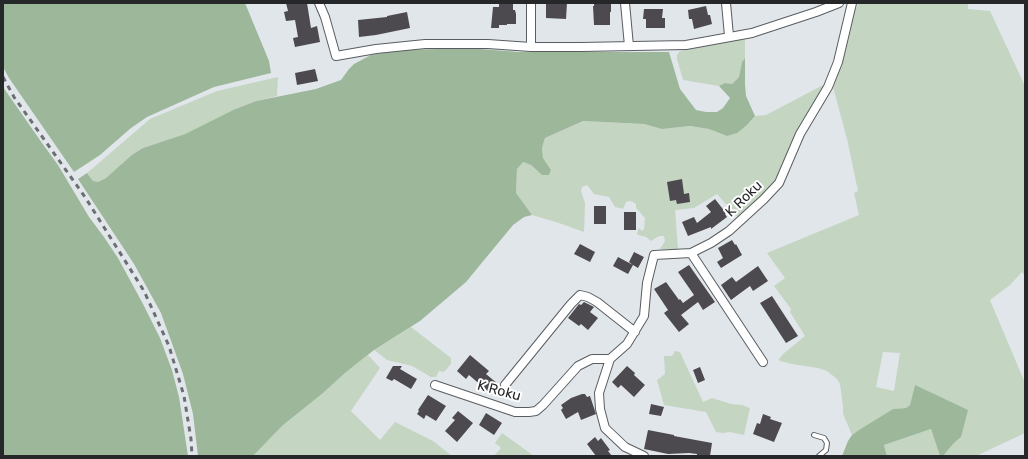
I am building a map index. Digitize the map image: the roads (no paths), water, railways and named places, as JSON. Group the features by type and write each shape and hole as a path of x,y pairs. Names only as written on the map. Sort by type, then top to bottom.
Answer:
{"street":[{"path":"320,3 336,56 376,49 425,44 488,44 531,47 686,45 752,33 839,3"},
{"path":"531,3 531,47"},
{"path":"626,3 629,46"},
{"path":"726,3 729,36"},
{"name":"K Roku","path":"435,385 515,412 529,412 536,410 543,405 578,366 592,359 610,359 627,344 644,316 647,283 654,255 691,253 711,243 729,231 779,183 800,134 828,87 838,62 852,3"},
{"path":"691,253 763,362"},
{"path":"504,385 580,295 597,302 634,332"},
{"path":"610,359 599,394 600,409 605,428 626,447 644,456"}],"lane":[{"path":"814,435 824,438 827,443 826,450 820,456"}],"railway":[{"path":"3,77 14,97 85,197 144,291 169,346 184,396 191,439 192,456"}]}
